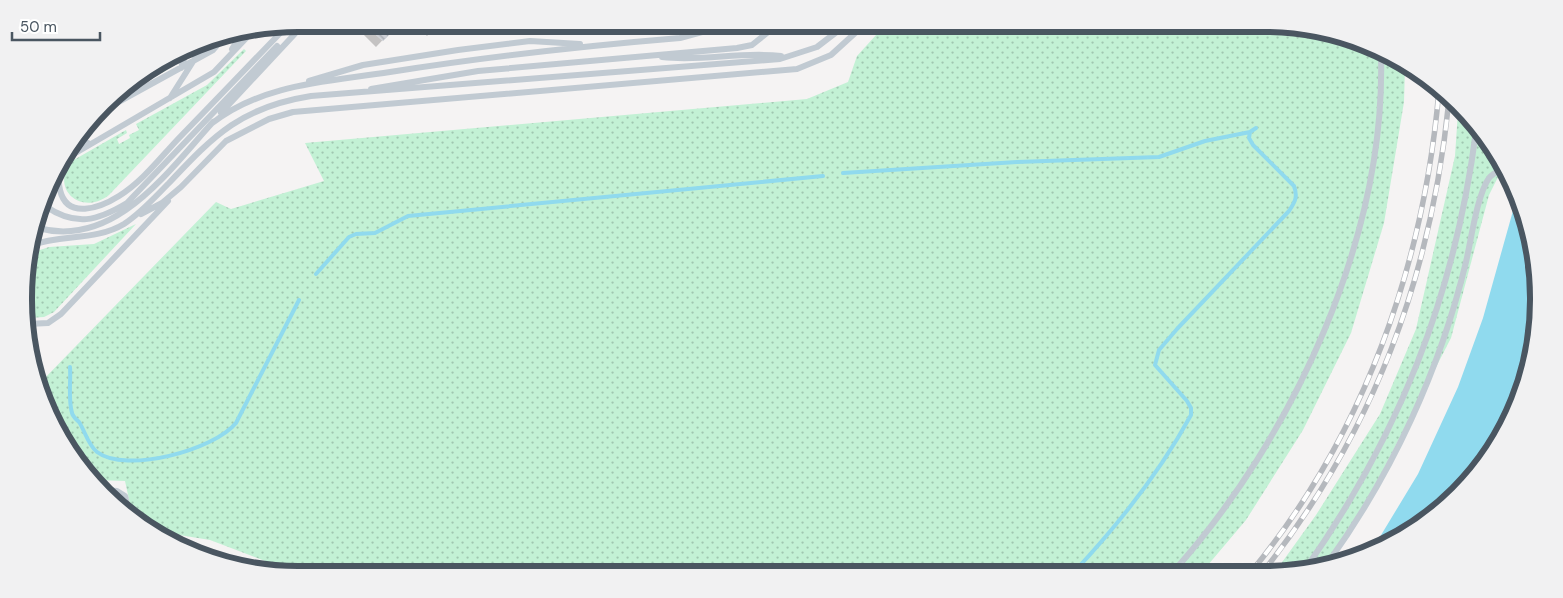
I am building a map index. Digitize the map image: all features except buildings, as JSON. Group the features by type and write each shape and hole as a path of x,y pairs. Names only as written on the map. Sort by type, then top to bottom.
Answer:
{"lane":[{"path":"49,208 74,220 91,220 111,213 127,203 291,32"},
{"path":"42,229 58,232 72,230 97,224 119,215 160,181 296,32"},
{"path":"290,86 476,58 680,38 702,32"},
{"path":"124,224 146,206 211,138 238,120 271,105 291,100 336,95 788,57 817,47 837,32"},
{"path":"34,324 48,323 62,314 226,141 269,119 293,112 797,69 830,55 856,32"},
{"path":"59,184 61,194 71,207 84,211 100,206 135,184 280,33"},
{"path":"336,95 478,71 737,48 752,45 767,33"},
{"path":"77,150 96,142 214,72 246,38"},
{"path":"225,61 238,40"},
{"path":"211,124 245,102 290,86 363,65 530,41 552,41 588,46"},
{"path":"124,98 213,50 217,46"},
{"path":"167,101 198,53"},
{"path":"648,55 675,59 703,59 761,54 788,57"},
{"path":"181,68 184,59"},
{"path":"1179,566 1201,542 1241,486 1293,398 1324,332 1365,208 1376,156 1382,85 1380,59"},
{"path":"181,60 181,68"},
{"path":"1311,561 1336,525 1372,464 1428,338 1459,235 1475,137"},
{"path":"83,144 96,142"},
{"path":"141,189 153,166"},
{"path":"1332,556 1386,472 1432,373 1456,302 1481,198 1490,178 1498,172"},
{"path":"39,243 85,237 124,224 162,203 181,188"},
{"path":"115,491 125,496 126,502"}],"green space":[{"path":"879,32 1264,32 1299,35 1333,42 1366,53 1405,73 1404,102 1384,223 1351,333 1303,430 1246,520 1207,566 299,566 273,564 210,540 174,534 151,521 130,505 125,481 104,480 99,475 77,447 60,417 45,378 216,202 231,209 324,181 305,143 807,99 848,82 857,56"},
{"path":"244,49 246,51 109,195 98,201 88,203 79,201 71,196 66,189 64,181 66,171 72,161 126,130 127,133 117,139 119,144 130,138 129,135 139,130 136,124 207,85"},
{"path":"170,66 167,70 145,82 151,77"},
{"path":"1458,117 1486,151 1499,174 1489,195 1451,338 1365,505 1331,556 1280,565 1316,515 1380,414 1416,329 1455,156"},
{"path":"136,224 54,312 44,317 33,318 33,282 37,251 49,247 94,244"}],"water":[{"path":"1514,207 1528,264 1530,316 1521,368 1510,401 1486,447 1464,475 1440,499 1412,521 1378,540 1418,474 1458,387 1483,318"}],"waterway":[{"path":"843,173 1017,162 1159,157 1205,141 1250,132 1256,128"},
{"path":"1079,566 1106,536 1152,477 1191,415 1191,408 1187,401 1155,365 1159,350 1289,211 1294,202 1296,196 1294,186 1253,145 1249,138 1250,132"},
{"path":"316,274 349,237 356,234 375,233 408,216 823,176"},
{"path":"70,367 72,413 79,422 91,446 97,452 110,458 128,461 148,460 190,450 225,433 236,423 299,300"}],"railway":[{"path":"1256,566 1291,519 1326,464 1356,405 1382,345 1403,283 1419,220 1431,155 1438,97"},
{"path":"1268,566 1302,519 1336,464 1366,408 1391,350 1412,290 1428,229 1440,166 1448,107"}]}
